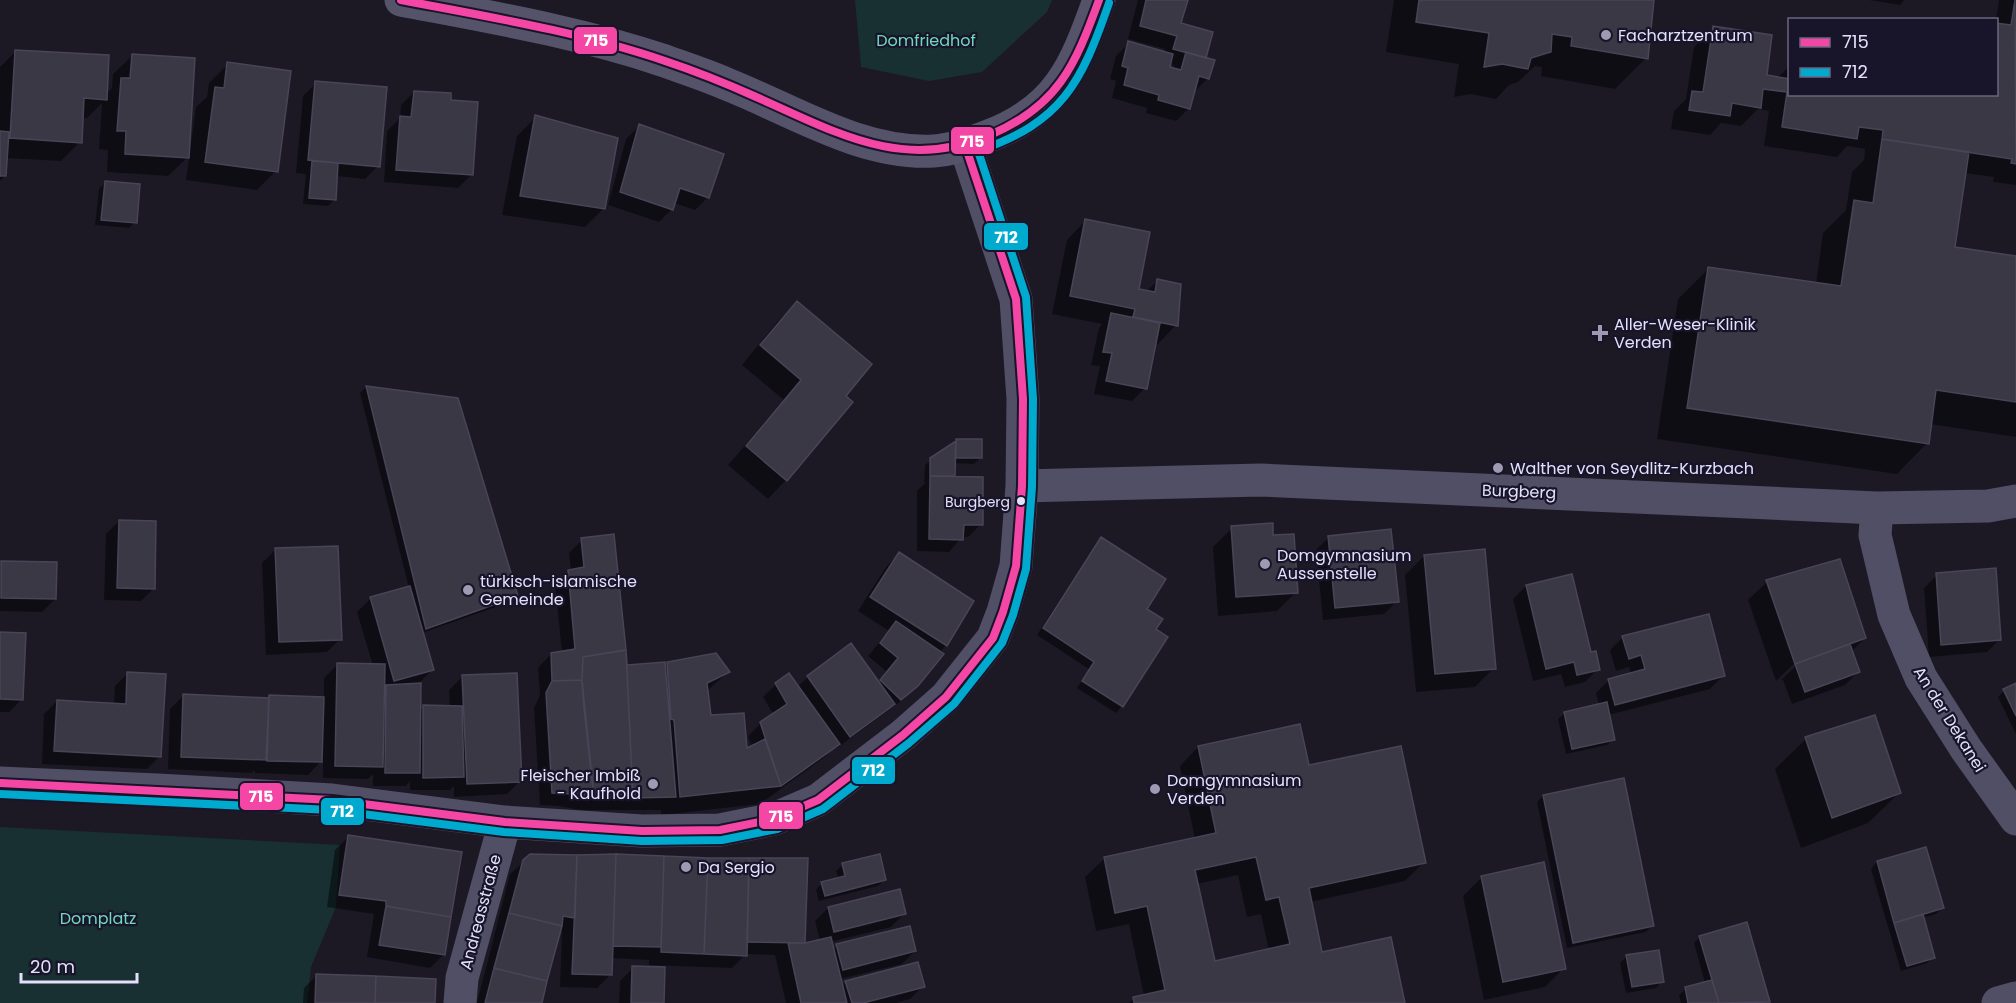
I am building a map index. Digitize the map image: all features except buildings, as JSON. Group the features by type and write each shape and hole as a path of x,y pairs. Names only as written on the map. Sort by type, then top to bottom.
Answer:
{"main road":[{"path":"401,0 600,40 728,84 842,134 873,144 936,151 965,145 1006,130 1023,121 1054,93 1072,66 1086,38 1099,0"}],"street":[{"path":"0,783 332,800 505,822 642,831 720,830 774,819 818,800 903,735 945,697 993,638 1016,566 1022,486 1022,380 1016,299 965,145"},
{"name":"Burgberg","path":"1022,486 1261,480 1877,508 1988,506 2016,501"},
{"name":"An der Dekanei","path":"1877,508 1875,535 1894,615 1921,678 1966,749 2016,819"},
{"name":"Andreasstraße","path":"460,1003 462,978 505,822"},
{"path":"1998,1003 2016,998"}],"green space":[{"name":"Domfriedhof","path":"855,0 1052,0 1047,12 982,72 929,81 861,67"},
{"name":"Domplatz","path":"0,827 340,845 336,907 311,967 307,1003 0,1003"}],"transit line":[{"name":"715","path":"401,0 534,26 633,51 710,77 841,134 898,149 927,150 958,146 990,135 1013,124 1032,111 1048,97 1072,64 1099,0"},
{"name":"712","path":"0,794 331,810 504,832 642,841 722,840 777,829 823,809 909,743 954,704 1002,643 1013,615 1026,569 1032,487 1033,399 1026,297 978,151 1007,140 1030,127 1049,113 1064,97 1089,56 1109,3"},
{"name":"715","path":"0,783 332,800 505,822 642,831 720,830 774,819 818,800 903,735 946,697 993,638 1016,566 1022,486 1023,399 1016,299 965,145"}],"place":[{"name":"Facharztzentrum","path":"1606,35"},
{"name":"Aller-Weser-Klinik Verden","path":"1600,333"},
{"name":"Walther von Seydlitz-Kurzbach","path":"1498,468"},
{"name":"Burgberg","path":"1021,501"},
{"name":"Domgymnasium Aussenstelle","path":"1265,564"},
{"name":"türkisch-islamische Gemeinde","path":"468,590"},
{"name":"Fleischer Imbiß - Kaufhold","path":"653,784"},
{"name":"Domgymnasium Verden","path":"1155,789"},
{"name":"Da Sergio","path":"686,867"}]}
